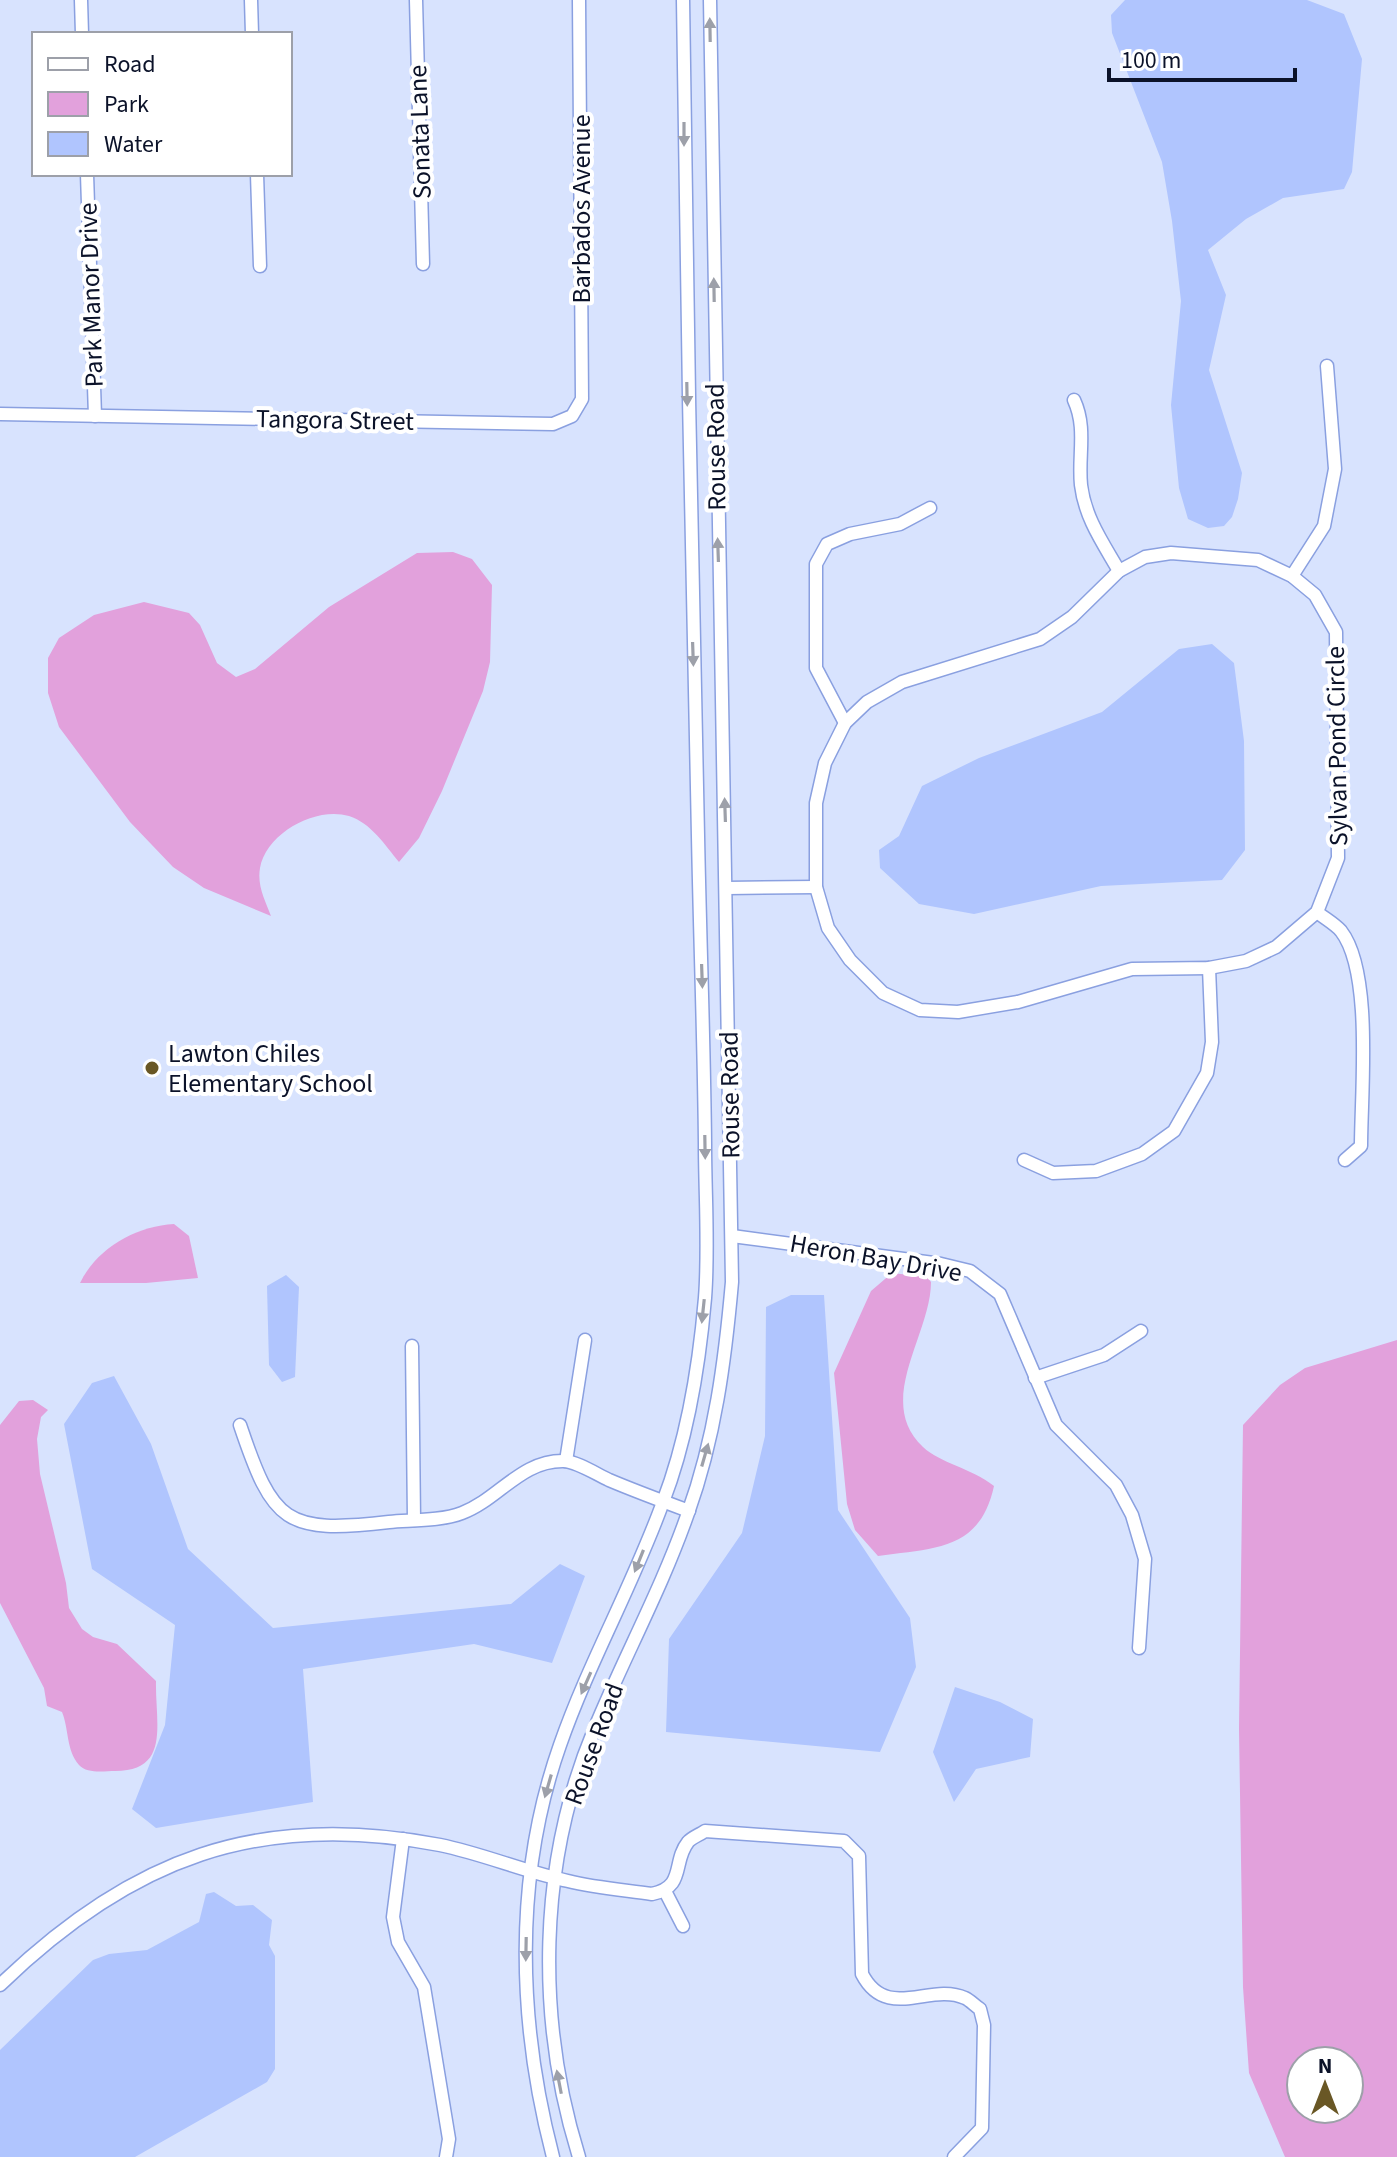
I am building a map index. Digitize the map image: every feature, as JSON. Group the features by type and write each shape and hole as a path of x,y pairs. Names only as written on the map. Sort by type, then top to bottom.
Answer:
{"street":[{"path":"81,0 82,32"},
{"path":"251,0 252,32"},
{"name":"Sonata Lane","path":"416,0 423,264"},
{"name":"Barbados Avenue","path":"572,416 582,399 579,0"},
{"name":"Rouse Road","path":"553,2157 532,2062 527,2018 530,1871 545,1793 560,1744 664,1501 692,1401 705,1292 703,996 685,329 683,0"},
{"name":"Rouse Road","path":"579,2157 554,2053 549,1966 554,1878 579,1774 593,1731 689,1511 711,1435 726,1356 732,1236 727,888 715,447 710,0"},
{"name":"Park Manor Drive","path":"0,414 95,416 87,176"},
{"path":"257,176 260,266"},
{"path":"1292,576 1324,526 1335,469 1327,366"},
{"path":"1074,400 1082,418 1081,485 1089,520 1119,571"},
{"name":"Tangora Street","path":"95,416 553,424 572,416"},
{"path":"845,723 816,668 816,564 827,544 850,534 900,524 930,508"},
{"name":"Sylvan Pond Circle","path":"1171,553 1258,560 1292,576 1315,595 1336,632 1338,858 1317,912 1276,947 1246,961 1209,968 1132,969 1018,1002 958,1012 920,1010 883,993 850,960 828,928 816,887 816,803 825,763 845,723 867,702 902,682 1040,639 1072,617 1119,571 1145,557 1171,553"},
{"path":"727,888 816,887"},
{"path":"1317,912 1341,930 1355,958 1362,1009 1361,1146 1345,1160"},
{"path":"1024,1160 1053,1173 1096,1171 1142,1154 1174,1131 1207,1073 1212,1042 1209,968"},
{"name":"Heron Bay Drive","path":"732,1236 941,1264 970,1271 1000,1294 1018,1328 1035,1378 1056,1425 1116,1485 1132,1515 1145,1559 1139,1648"},
{"path":"1035,1378 1104,1355 1141,1331"},
{"path":"566,1461 585,1340"},
{"path":"412,1346 414,1520"},
{"path":"240,1425 259,1482 278,1509 301,1522 324,1528 460,1514 487,1500 519,1474 542,1464 566,1461 689,1511"},
{"path":"0,1985 39,1947 90,1907 138,1880 227,1846 311,1834 349,1833 403,1839 444,1846 554,1878 652,1894 665,1891 673,1883 688,1842 705,1831 844,1841 859,1856 862,1974 870,1990 887,1998 963,1997 980,2009 984,2025 982,2128 954,2157"},
{"path":"403,1839 393,1917 398,1942 424,1987 430,2011 449,2139 446,2157"},
{"path":"665,1891 683,1926"}],"green space":[{"path":"453,552 472,559 492,585 490,662 483,691 442,791 419,838 399,862 377,835 357,819 336,814 308,819 282,834 264,855 260,881 271,916 204,888 173,867 130,822 59,727 48,693 48,658 59,638 94,615 144,602 189,613 200,625 217,663 236,677 255,669 329,607 417,553"},
{"path":"174,1224 189,1236 198,1278 146,1283 80,1283 97,1259 119,1241 146,1229"},
{"path":"892,1273 927,1277 931,1282 929,1302 904,1389 904,1409 909,1429 930,1453 994,1486 978,1523 966,1535 936,1547 878,1556 855,1530 847,1504 834,1373 871,1291"},
{"path":"1397,1340 1397,2157 1285,2157 1249,2073 1243,1987 1239,1729 1243,1425 1280,1385 1305,1368"},
{"path":"33,1400 48,1410 41,1417 37,1439 40,1474 69,1608 82,1629 93,1637 117,1644 156,1681 156,1742 145,1763 133,1769 96,1771 79,1765 72,1753 62,1712 47,1706 44,1688 0,1603 0,1425 19,1401"}],"water":[{"path":"1125,0 1307,0 1344,14 1362,59 1352,172 1344,189 1283,198 1246,219 1208,250 1226,295 1209,370 1242,473 1232,517 1224,526 1208,528 1188,519 1179,488 1171,405 1181,301 1162,162 1112,33 1111,15"},
{"path":"1212,644 1234,663 1244,741 1245,850 1222,880 1101,886 974,914 919,904 880,868 879,850 899,836 922,786 979,758 1102,712 1179,649"},
{"path":"286,1275 299,1287 295,1377 282,1382 269,1365 267,1286"},
{"path":"791,1295 824,1295 838,1510 910,1618 916,1667 880,1752 666,1732 669,1639 742,1533 765,1436 766,1307"},
{"path":"114,1376 151,1444 188,1549 273,1628 511,1604 560,1564 585,1576 552,1663 474,1644 303,1669 313,1802 156,1828 132,1809 165,1725 175,1625 92,1569 64,1424 92,1383"},
{"path":"955,1687 1000,1702 1033,1719 1030,1757 976,1769 954,1802 933,1752"},
{"path":"214,1892 236,1906 253,1905 272,1920 269,1945 275,1956 275,2069 267,2082 135,2157 0,2157 0,2050 93,1960 109,1954 147,1950 199,1922 206,1894"}],"place":[{"name":"Lawton Chiles Elementary School","path":"152,1068"}]}
